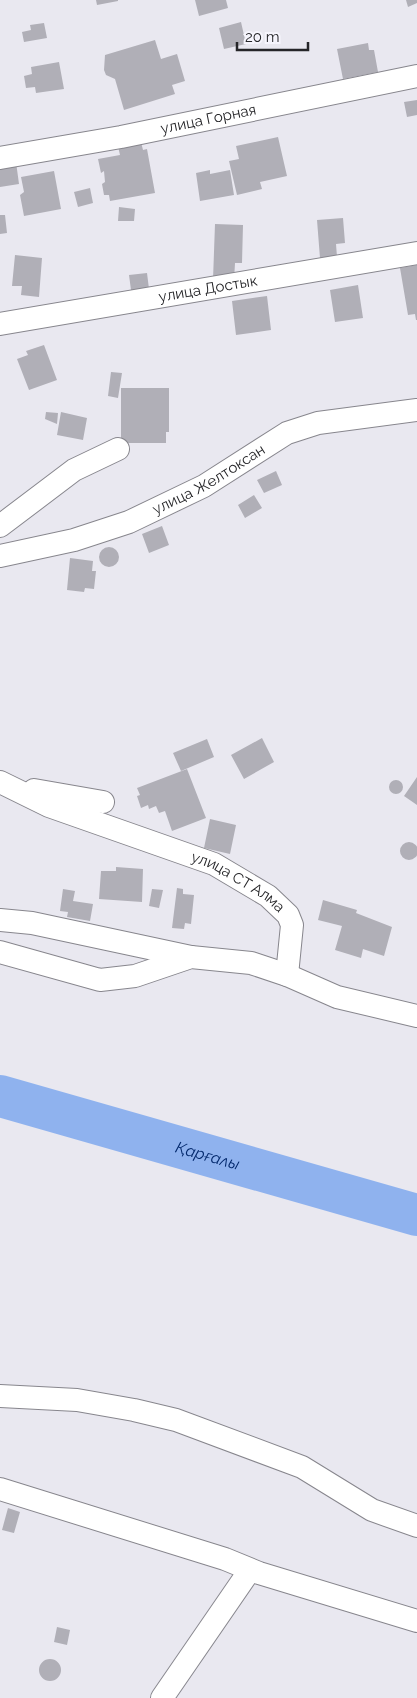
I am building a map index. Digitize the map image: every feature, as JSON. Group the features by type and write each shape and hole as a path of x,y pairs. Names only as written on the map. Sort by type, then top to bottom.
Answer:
{"street":[{"name":"улица Горная","path":"0,158 120,137 417,76"},
{"name":"улица Достык","path":"0,324 417,253"},
{"name":"улица Желтоксан","path":"0,556 74,540 129,522 204,486 287,433 318,423 417,410"},
{"path":"0,526 74,470 118,449"},
{"path":"5,784 104,802"},
{"name":"улица СТ Алма","path":"5,784 49,806 214,864 268,896 288,915 292,925 287,975"},
{"path":"0,920 32,923 191,957 251,963 287,975 337,997 417,1016"},
{"path":"0,952 100,980 135,976 191,957"},
{"path":"0,1396 77,1400 176,1420 302,1467 372,1510 417,1526"},
{"path":"0,1489 225,1558 250,1570 417,1621"},
{"path":"162,1698 250,1570"}],"building":[{"path":"96,0 118,0 118,1 97,5"},
{"path":"195,0 226,0 228,8 199,16"},
{"path":"406,0 417,0 417,3 408,7"},
{"path":"241,22 246,44 224,49 219,28"},
{"path":"44,23 47,38 24,42 22,32 31,30 30,25"},
{"path":"155,40 161,59 177,54 185,81 172,85 175,94 124,110 115,79 106,75 104,70 105,55"},
{"path":"368,43 369,50 374,50 378,72 343,79 337,49"},
{"path":"59,62 64,89 36,93 35,87 26,88 24,76 32,74 31,67"},
{"path":"417,100 417,115 407,117 404,102"},
{"path":"278,137 287,176 260,182 262,189 237,195 229,161 239,159 236,146"},
{"path":"140,138 143,150 147,149 155,193 110,201 109,195 104,195 102,184 105,182 104,171 101,173 98,159 120,155 117,142"},
{"path":"16,162 19,184 0,187 0,164"},
{"path":"210,170 210,174 230,170 234,195 200,201 196,173"},
{"path":"54,171 61,209 24,216 20,195 24,192 21,177"},
{"path":"90,188 93,203 78,207 74,192"},
{"path":"119,207 135,209 134,221 118,221"},
{"path":"0,215 5,215 7,233 0,234"},
{"path":"343,218 345,243 336,244 337,257 320,258 317,220"},
{"path":"215,224 243,225 242,263 235,263 234,281 213,280"},
{"path":"15,255 42,258 39,297 21,295 22,286 12,286"},
{"path":"417,265 416,320 415,314 408,315 400,268"},
{"path":"147,273 149,289 131,290 129,275"},
{"path":"358,285 363,318 335,322 330,290"},
{"path":"267,296 271,330 236,335 232,301"},
{"path":"44,345 57,380 29,390 17,359 28,355 26,351"},
{"path":"111,372 122,373 118,398 108,396"},
{"path":"121,388 169,388 169,432 166,432 166,443 121,443"},
{"path":"46,412 58,413 57,424 45,419"},
{"path":"61,412 87,418 83,440 57,435"},
{"path":"276,471 282,485 264,493 257,480"},
{"path":"254,495 262,508 245,518 238,505"},
{"path":"162,526 169,545 149,553 142,534"},
{"path":"109,547 116,550 119,557 116,564 109,567 102,564 99,557 102,550"},
{"path":"70,558 93,561 92,571 96,571 94,589 85,588 84,592 67,590"},
{"path":"262,738 274,762 244,779 231,755"},
{"path":"207,739 214,757 181,771 173,753"},
{"path":"187,769 206,818 172,831 165,811 159,813 156,806 149,809 148,805 141,808 137,796 140,795 137,788"},
{"path":"417,777 417,805 404,796"},
{"path":"393,780 399,780 403,787 399,794 393,794 389,790 389,784"},
{"path":"210,819 236,825 230,854 204,848"},
{"path":"409,842 415,845 418,851 415,857 409,860 403,857 400,851 403,845"},
{"path":"116,867 143,869 142,902 99,899 101,871 116,871"},
{"path":"177,888 183,889 183,894 194,895 191,924 185,923 184,929 172,928"},
{"path":"63,889 75,891 73,901 93,904 90,921 67,917 68,912 60,911"},
{"path":"152,889 163,890 159,908 149,906"},
{"path":"323,900 357,910 356,913 392,927 384,956 363,949 361,958 335,950 342,926 318,920"},
{"path":"8,1508 20,1512 14,1533 2,1530"},
{"path":"57,1627 70,1630 67,1645 54,1642"},
{"path":"50,1659 58,1662 61,1670 58,1678 50,1681 42,1678 39,1670 42,1662"}],"waterway":[{"name":"Қарғалы","path":"0,1096 417,1215"}]}
